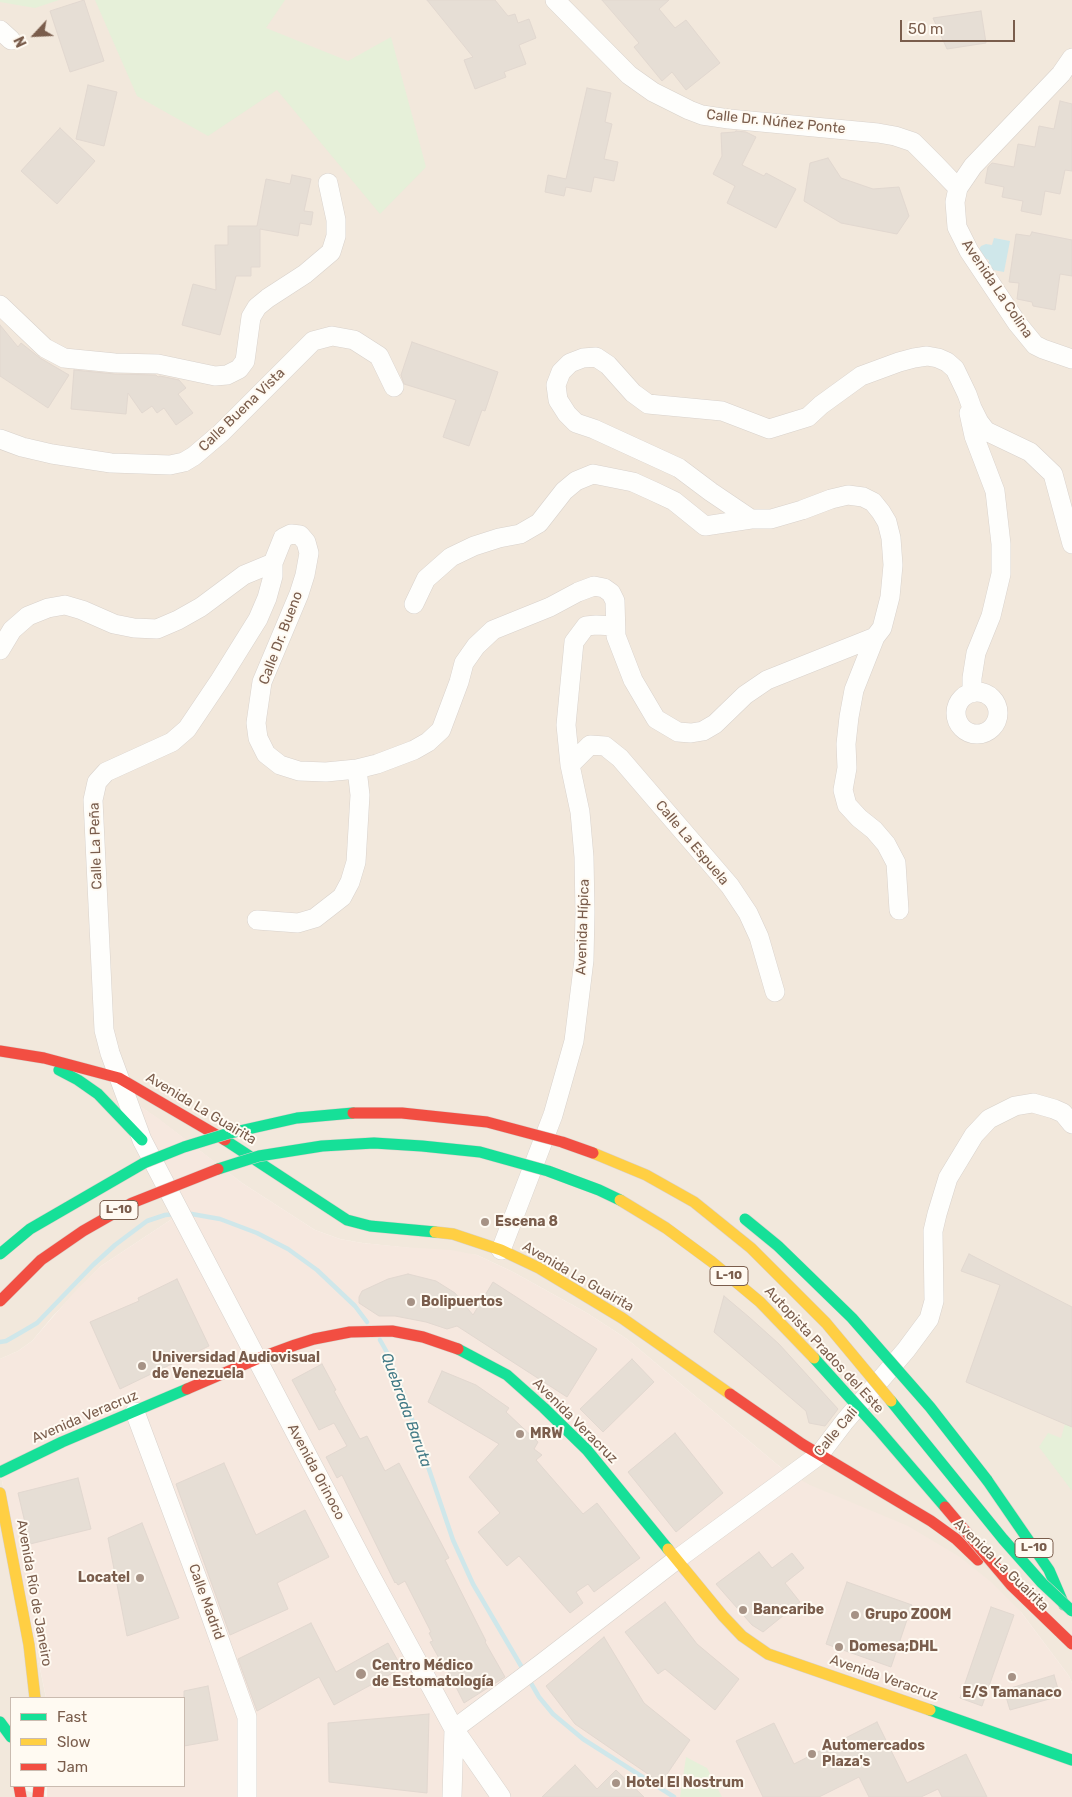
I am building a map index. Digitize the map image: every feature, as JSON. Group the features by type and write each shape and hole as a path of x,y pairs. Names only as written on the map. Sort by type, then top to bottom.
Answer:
{"main road":[{"name":"Avenida La Guairita","path":"0,1051 96,1071 119,1078 237,1148 347,1220 370,1226 453,1234 502,1250 538,1268 622,1318 744,1405 819,1455 931,1521 956,1539 1032,1616 1068,1656"},
{"path":"29,1056 78,1080 98,1094 142,1140"},
{"name":"Autopista Prados del Este","path":"0,1254 30,1229 144,1163 184,1147 226,1134 297,1118 338,1113 402,1113 455,1118 487,1122 519,1130 597,1154 646,1175 694,1202 752,1248 826,1323 1003,1538 1042,1583 1072,1611"},
{"name":"Autopista Prados del Este","path":"0,1300 41,1260 83,1231 132,1203 204,1173 259,1156 322,1146 374,1144 422,1146 480,1152 548,1171 620,1200 666,1228 712,1262 760,1302 878,1429 1011,1585 1072,1644"},
{"name":"L-10","path":"694,1202 716,1207"},
{"name":"L-10","path":"733,1212 778,1246 852,1318 930,1407 987,1480 1049,1570 1072,1622"},
{"name":"Avenida Veracruz","path":"0,1472 62,1442 257,1359 314,1339 350,1332 392,1331 423,1337 448,1345 475,1357 508,1375 544,1408 587,1450 676,1560 742,1636 768,1654 1072,1760"},
{"name":"Avenida Río de Janeiro","path":"0,1493 29,1645 35,1697"},
{"path":"0,1722 10,1735"}],"street":[{"name":"Calle Dr. Núñez Ponte","path":"554,0 629,76 653,92 689,110 702,115 728,119 894,136 913,142 958,188"},
{"name":"Avenida La Colina","path":"1072,58 1061,74 973,166 958,188 955,202 957,227 968,251 1017,323 1035,344 1043,349 1072,359"},
{"path":"0,305 45,348 64,358 158,364 215,376 227,375 239,370 244,360 251,317 257,307 305,274 331,252 336,236 336,220 328,183"},
{"name":"Calle Buena Vista","path":"0,439 22,447 52,454 112,463 161,465 184,462 194,456 221,432 314,342 332,336 354,340 379,356 394,387"},
{"path":"751,519 679,468 594,429 576,423 567,414 558,400 556,385 561,372 570,363 583,358 596,357 608,365 633,393 648,404 722,411 769,429 808,417 861,376 914,358 927,356 938,358 947,362 955,369 979,422 986,431 1030,452 1053,474 1072,544"},
{"path":"962,382 974,436 995,491 1001,544 1001,574 991,616 976,653 972,693"},
{"path":"414,604 426,579 452,557 474,546 520,534 539,523 564,491 576,481 593,474 633,482 674,501 705,526 751,519 772,519 848,495 864,497 873,502 887,522 891,538 893,565 890,596 882,628 875,637 854,690 846,744 847,768 843,790 847,805 886,844 896,863 899,910"},
{"name":"Calle Dr. Bueno","path":"273,563 283,538 291,534 300,535 306,542 309,553 305,575 262,682 256,723 258,738 266,754 280,765 299,771 326,772 357,769 377,764 414,750 428,742 441,730 464,664 476,646 493,630 550,607 594,586 604,588 611,593 615,601 615,626"},
{"path":"0,650 12,630 28,616 48,608 66,605 114,624 134,628 157,629 201,607 244,575 273,563"},
{"name":"Calle La Peña","path":"142,1140 104,1030 93,800 96,782 106,772 172,742 187,728 258,620 273,576 273,563"},
{"name":"Avenida Hípica","path":"502,1250 553,1115 574,1041 584,960 584,857 580,812 570,765 566,725 574,642 586,626 615,626"},
{"path":"615,626 616,636 633,680 656,718 678,732 691,734 703,731 715,724 745,695 767,680 875,637"},
{"name":"Calle La Espuela","path":"570,765 590,745 605,746 620,758 730,886 748,913 758,937 775,992"},
{"path":"257,920 298,923 315,918 342,897 350,882 356,862 360,795 357,769"},
{"name":"Calle Cali","path":"454,1729 676,1560 819,1455 845,1421 906,1350 929,1319 934,1301 935,1275 932,1240 937,1214 948,1178 974,1136 989,1119 1015,1106 1033,1104 1063,1113 1072,1124"},
{"name":"Avenida Orinoco","path":"142,1140 454,1729 501,1797"},
{"name":"Calle Madrid","path":"135,1412 247,1718 246,1797"},
{"path":"452,1797 454,1729"}],"shaded area":[{"path":"0,0 1072,0 1072,1683 1069,1676 1021,1612 785,1471 627,1339 587,1313 513,1272 477,1255 362,1243 340,1239 315,1230 242,1183 135,1103 178,1215 101,1266 32,1341 18,1351 0,1359"},
{"path":"135,1103 158,1118 242,1183 315,1230 340,1239 362,1243 451,1250 477,1255 513,1272 587,1313 627,1339 785,1471 810,1485 908,1526 960,1557 990,1581 1021,1612 1069,1676 1072,1683 1072,1797 47,1797 47,1787 185,1787 185,1697 46,1697 0,1471 0,1359 18,1351 32,1341 77,1289 101,1266 178,1215"},
{"path":"0,1471 46,1697 10,1697 10,1787 47,1797 0,1797"}],"green space":[{"path":"0,0 59,0 35,8 0,2"},
{"path":"95,0 285,0 266,28 348,61 391,37 426,167 380,214 277,90 208,136 137,96"},
{"path":"1065,1424 1072,1427 1072,1491 1039,1447 1048,1433 1061,1438"},
{"path":"686,1757 707,1768 722,1797 680,1797"}],"water":[{"path":"994,238 1010,241 1004,272 988,269 989,260 984,258 978,251 981,246 986,244 992,245"}],"building":[{"path":"84,0 104,61 70,72 50,11"},
{"path":"427,0 495,0 508,16 515,14 518,23 529,19 536,38 519,45 526,64 504,72 506,77 475,89 464,60 473,57"},
{"path":"602,0 669,0 659,9 675,28 686,20 720,63 686,90 672,72 662,81 634,47 639,43"},
{"path":"981,11 986,43 947,49 933,18"},
{"path":"88,85 117,92 104,146 76,139"},
{"path":"587,88 611,93 605,122 612,124 604,159 618,162 614,181 594,177 591,192 566,187 564,196 545,192 548,175 566,179"},
{"path":"1060,101 1072,104 1072,171 1065,170 1060,194 1045,191 1041,215 1021,211 1023,201 1002,197 1004,187 985,183 988,167 992,163 1014,167 1018,144 1035,147 1039,126 1054,129"},
{"path":"60,128 95,161 57,204 21,171"},
{"path":"746,132 756,137 742,165 764,176 766,173 796,189 776,228 727,203 735,186 713,174 722,156 721,133"},
{"path":"828,158 841,178 873,189 899,187 909,216 897,234 841,223 804,201 810,163"},
{"path":"292,175 311,179 304,211 313,212 311,225 300,223 298,236 260,229 260,267 251,267 251,276 236,276 220,335 182,325 193,284 216,290 215,245 228,245 228,226 257,226 266,179 290,184"},
{"path":"1032,232 1072,240 1072,276 1060,274 1055,310 1033,306 1032,302 1017,299 1019,283 1009,282 1016,234 1030,236"},
{"path":"0,325 18,347 21,343 40,358 69,375 48,408 0,376"},
{"path":"412,342 498,372 485,411 482,410 469,446 443,437 456,400 404,384 401,375"},
{"path":"74,370 156,375 158,377 179,380 186,388 178,394 193,413 176,425 164,408 157,413 152,406 142,413 128,393 126,414 71,409"},
{"path":"969,1254 1072,1307 1072,1427 966,1382 1000,1285 961,1271"},
{"path":"408,1274 436,1281 455,1293 473,1315 493,1282 597,1349 567,1397 457,1326 447,1329 426,1322 395,1316 379,1316 359,1303 362,1291 388,1279"},
{"path":"177,1279 209,1346 120,1389 90,1322 139,1301 138,1298"},
{"path":"724,1296 779,1344 838,1409 825,1426 809,1423 806,1411 714,1332"},
{"path":"632,1359 654,1382 603,1432 580,1409"},
{"path":"322,1364 360,1439 367,1436 385,1471 399,1463 449,1558 445,1560 485,1642 505,1677 464,1703 442,1659 440,1660 430,1642 433,1641 429,1633 431,1632 405,1581 398,1585 395,1583 342,1475 337,1478 326,1457 347,1446 334,1423 319,1430 292,1380"},
{"path":"442,1371 476,1385 509,1408 506,1412 538,1442 534,1449 542,1455 536,1460 583,1514 597,1503 640,1558 594,1592 588,1584 576,1592 583,1603 570,1613 519,1556 507,1566 478,1532 500,1513 469,1477 499,1444 428,1402"},
{"path":"675,1433 723,1493 676,1532 628,1472"},
{"path":"224,1463 256,1535 305,1510 329,1557 277,1583 288,1609 230,1635 176,1484"},
{"path":"78,1478 91,1529 30,1544 18,1493"},
{"name":"Locatel","path":"142,1523 179,1618 127,1636 108,1538"},
{"path":"759,1552 772,1568 792,1553 804,1568 785,1583 800,1602 763,1632 752,1625 716,1584"},
{"path":"847,1582 912,1605 891,1667 826,1644"},
{"path":"665,1602 697,1644 739,1679 715,1710 665,1669 658,1674 625,1632"},
{"path":"991,1607 1014,1615 982,1706 960,1698"},
{"path":"311,1623 336,1672 388,1643 402,1668 334,1705 319,1677 257,1711 238,1659"},
{"path":"604,1637 644,1703 690,1740 661,1783 575,1724 546,1686"},
{"path":"1054,1675 1060,1696 1010,1710 1004,1690"},
{"path":"208,1686 218,1740 185,1746 184,1691"},
{"path":"429,1714 427,1793 329,1782 328,1723"},
{"path":"877,1722 907,1783 966,1754 987,1797 942,1797 938,1789 921,1797 869,1797 859,1777 819,1797 763,1797 736,1741 774,1723 794,1764"},
{"path":"575,1765 597,1789 616,1770 644,1797 542,1797"}],"waterway":[{"name":"Quebrada Baruta","path":"186,1213 220,1219 257,1233 288,1249 317,1270 355,1306 367,1322"},
{"name":"Quebrada Baruta","path":"0,1342 6,1341 37,1323 93,1265 115,1245 147,1221 165,1215 176,1214"},
{"name":"Quebrada Baruta","path":"380,1340 389,1356 400,1384 453,1540 473,1584 524,1671"},
{"name":"Quebrada Baruta","path":"528,1678 539,1697 553,1714 583,1739 674,1797"}],"traffic: fast":[{"path":"59,1070 98,1094 142,1140"},
{"path":"0,1254 30,1229 144,1163 184,1147 226,1134 297,1118 353,1113"},
{"path":"225,1140 347,1220 370,1226 435,1232"},
{"path":"218,1169 259,1156 322,1146 374,1143 422,1146 480,1152 548,1171 620,1200"},
{"path":"745,1219 778,1246 852,1318 930,1407 987,1480"},
{"path":"458,1349 507,1375 544,1408 587,1450 668,1549"},
{"path":"814,1358 945,1507"},
{"path":"0,1472 62,1442 187,1389"},
{"path":"891,1401 1003,1539 1042,1583 1072,1611"},
{"path":"987,1480 1049,1570 1064,1605"},
{"path":"930,1710 1072,1760"},
{"path":"0,1722 10,1736"}],"traffic: slow":[{"path":"593,1153 646,1175 694,1202 751,1248 826,1323 891,1401"},
{"path":"620,1200 666,1228 712,1262 760,1302 814,1358"},
{"path":"435,1232 453,1234 501,1250 539,1268 622,1318 730,1394"},
{"path":"0,1493 29,1645 35,1697"},
{"path":"668,1549 723,1616 742,1636 768,1654 930,1710"}],"traffic: jam":[{"path":"0,1051 44,1058 119,1078 225,1140"},
{"path":"353,1113 402,1113 487,1122 562,1142 593,1153"},
{"path":"0,1301 41,1260 83,1231 132,1203 218,1169"},
{"path":"187,1389 295,1345 350,1332 392,1331 423,1337 458,1349"},
{"path":"730,1394 802,1444 931,1521 956,1539 978,1560"},
{"path":"945,1507 1011,1585 1072,1644"},
{"path":"19,1787 21,1797"},
{"path":"38,1797 39,1787"}],"place":[{"name":"Escena 8","path":"485,1222"},
{"name":"Bolipuertos","path":"411,1302"},
{"name":"Universidad Audiovisual de Venezuela","path":"142,1366"},
{"name":"MRW","path":"520,1434"},
{"name":"Locatel","path":"140,1578"},
{"name":"Bancaribe","path":"743,1610"},
{"name":"Grupo ZOOM","path":"855,1615"},
{"name":"Domesa;DHL","path":"839,1647"},
{"name":"Centro Médico de Estomatología","path":"361,1674"},
{"name":"E/S Tamanaco","path":"1012,1677"},
{"name":"Automercados Plaza's","path":"812,1754"},
{"name":"Hotel El Nostrum","path":"616,1783"}]}
